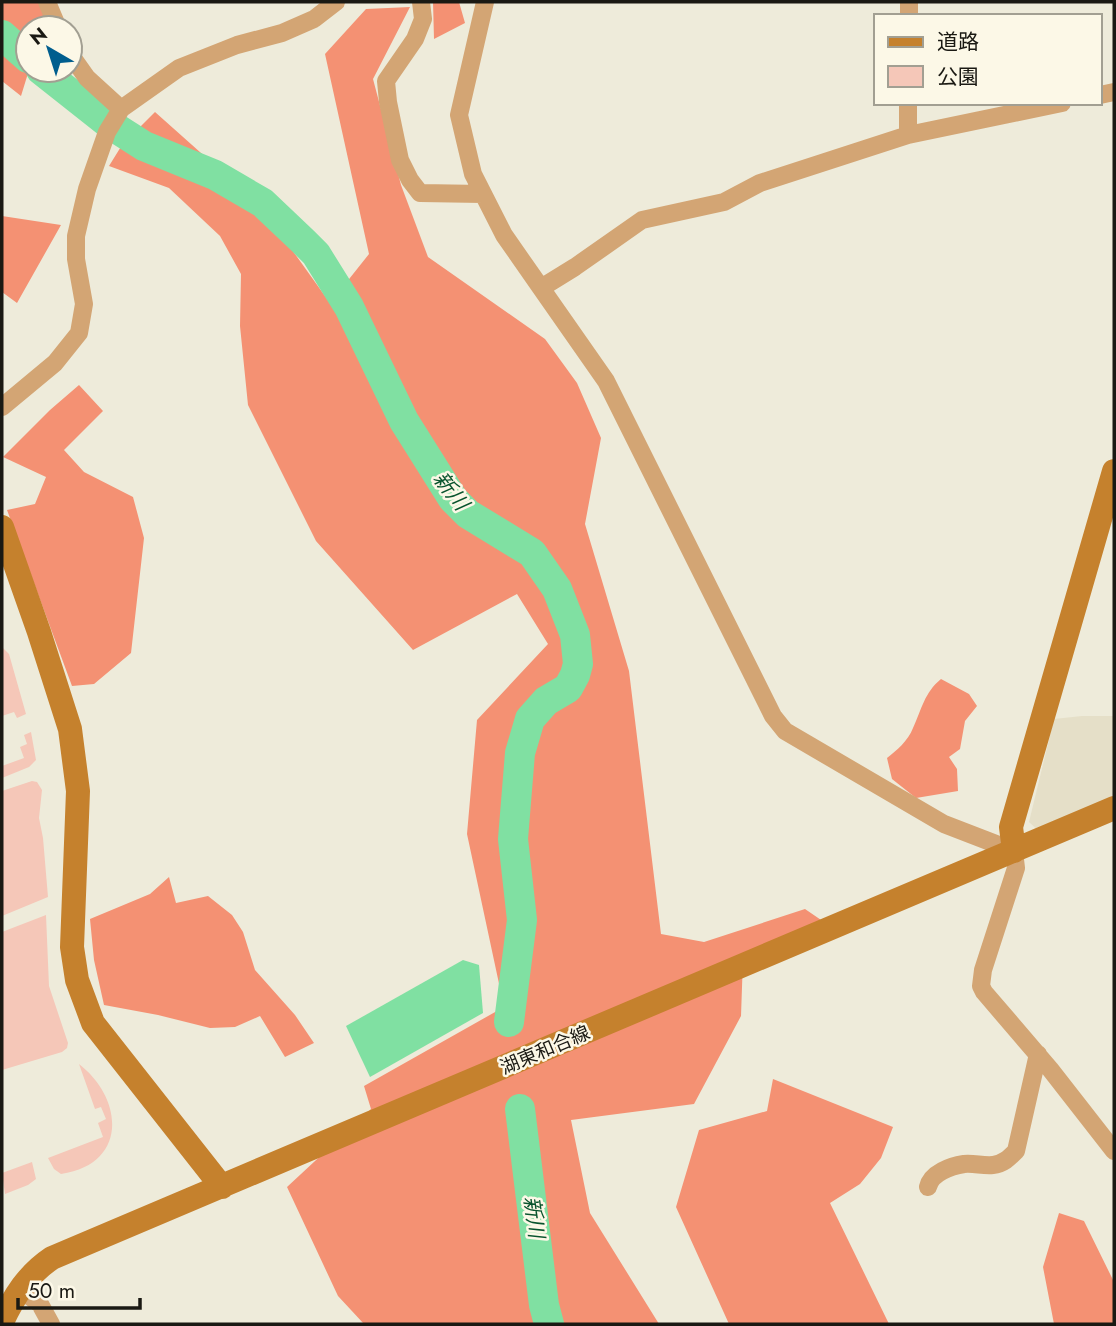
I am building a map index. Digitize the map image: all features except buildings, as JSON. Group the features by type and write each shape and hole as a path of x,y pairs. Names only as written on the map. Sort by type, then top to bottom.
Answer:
{"main road":[{"path":"1014,851 1012,827 1114,471"},
{"path":"2,527 70,729 78,792 72,947 78,980 93,1023 222,1187"},
{"name":"湖東和合線","path":"2,1322 20,1289 33,1273 52,1258 1114,808"}],"street":[{"path":"2,407 55,363 79,333 84,304 76,259 76,236 87,189 107,132 120,111 178,68 282,33 313,19 336,2"},
{"path":"421,2 424,19 386,81 400,160 410,180 420,192 484,194"},
{"path":"486,2 459,115 473,174 504,235 606,381 773,716 785,731 944,824 1014,851 1016,868 983,970 981,986 993,1005 1038,1054 1114,1151"},
{"path":"84,74 120,111"},
{"path":"908,105 908,135"},
{"path":"541,288 642,220 724,202 760,183 908,135 1052,105"},
{"path":"928,1187 930,1180 937,1174 962,1164 992,1166 1007,1161 1016,1151 1038,1054"},
{"path":"20,1289 40,1304 51,1324"}],"shaded area":[{"path":"2,2 49,2 45,14 14,14 14,84 25,84 21,96 2,81"},
{"path":"433,2 459,2 465,23 434,39"},
{"path":"410,7 373,79 401,185 428,257 545,339 577,383 601,438 585,524 629,671 661,934 704,942 805,909 824,922 743,958 741,1016 694,1104 571,1120 590,1213 659,1324 364,1324 338,1296 287,1187 371,1109 364,1086 504,1007 467,834 477,720 548,644 517,594 413,650 316,541 248,405 240,326 241,274 220,236 169,188 109,166 122,145 155,112 210,161 290,247 330,303 369,254 325,54 366,9"},
{"path":"2,216 61,225 17,303 2,292"},
{"path":"79,385 103,411 64,450 84,472 133,497 144,538 131,653 94,684 72,686 7,510 35,504 46,477 3,457"},
{"path":"941,679 969,694 977,706 965,721 960,749 949,757 957,769 958,791 916,798 892,779 887,758 908,737 927,696"},
{"path":"1114,716 1114,798 1040,832 1029,822 1054,719"},
{"path":"169,877 176,903 208,896 232,915 243,932 255,970 295,1015 314,1043 285,1057 260,1016 235,1027 210,1028 104,1005 94,960 90,919 150,894"},
{"path":"463,960 479,965 483,1013 370,1077 346,1026"},
{"path":"773,1079 893,1127 881,1158 860,1184 830,1203 889,1324 729,1324 676,1207 699,1130 767,1111"},
{"path":"1059,1213 1084,1221 1114,1282 1113,1324 1054,1324 1043,1267"}],"green space":[{"path":"2,647 9,654 26,714 17,718 14,712 2,716"},
{"path":"31,732 36,760 29,767 2,778 2,766 24,758 20,747 27,744 24,735"},
{"path":"32,781 37,782 42,790 39,818 48,897 2,916 2,791"},
{"path":"46,915 49,986 68,1043 67,1048 62,1052 2,1070 2,932"},
{"path":"79,1064 94,1078 105,1095 111,1112 112,1128 108,1144 98,1158 83,1168 61,1174 54,1169 48,1158 103,1137 98,1123 106,1119 101,1107 95,1109"},
{"path":"32,1162 36,1179 5,1194 2,1173"}],"waterway":[{"name":"新川","path":"2,35 14,46"},
{"name":"新川","path":"59,84 108,123 144,146 215,175 263,203 316,254 349,307 404,421 453,499 468,514 532,553 557,589 575,635 578,664 568,688 546,701 530,719 520,753 513,839 522,920 509,1022"},
{"name":"新川","path":"520,1109 544,1305 549,1324"}]}
